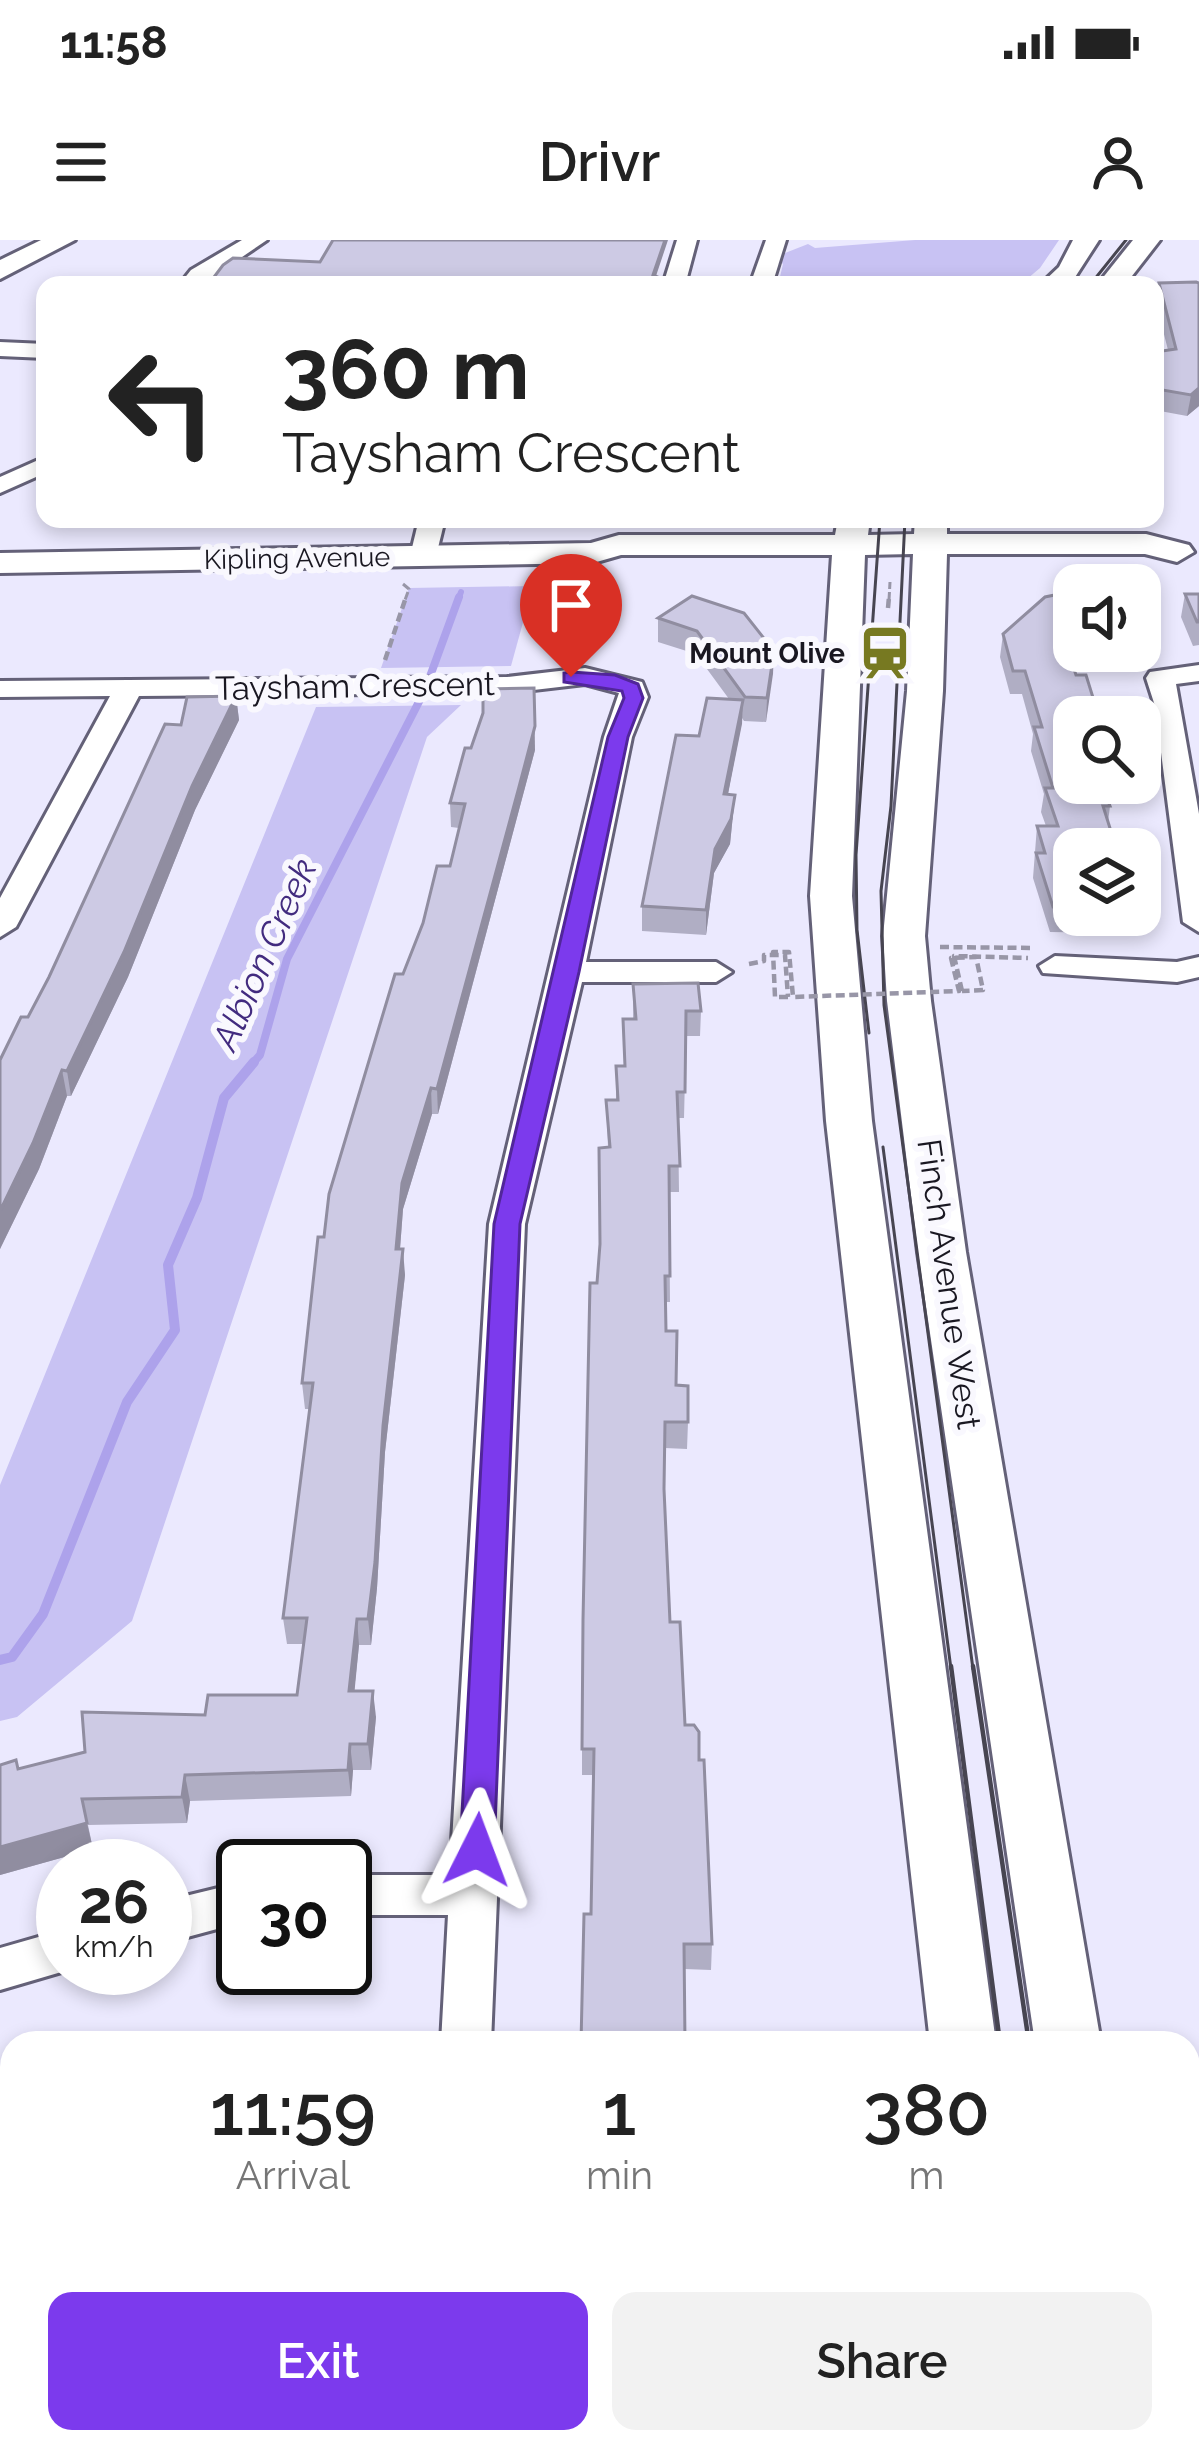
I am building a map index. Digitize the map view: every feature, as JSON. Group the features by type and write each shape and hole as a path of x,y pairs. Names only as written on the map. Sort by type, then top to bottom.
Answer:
{"main road":[{"path":"0,271 62,240"},
{"path":"1064,276 1086,240"},
{"path":"1118,276 1147,240"},
{"name":"Kipling Avenue","path":"0,563 593,553 618,561 890,554 1153,560 1188,552"},
{"path":"890,554 831,896 849,1121 962,2031"},
{"name":"Finch Avenue West","path":"890,554 925,691 904,936 909,1001 942,1252 1066,2031"}],"street":[{"path":"199,276 257,240"},
{"path":"677,276 687,240"},
{"path":"764,276 776,240"},
{"path":"0,349 36,351"},
{"path":"0,486 36,468"},
{"path":"408,557 426,528"},
{"path":"1199,673 1160,678 1169,706 1199,922"},
{"name":"Taysham Crescent","path":"0,689 481,685 585,676 632,688 634,698 618,737 507,1224 467,2031"},
{"path":"4,911 130,688"},
{"path":"1043,962 1177,973 1199,967"},
{"path":"568,972 716,971"},
{"path":"372,1895 475,1895"},
{"path":"0,1969 36,1959"}],"path":[{"path":"888,608 890,554"},
{"path":"376,686 409,589 398,580 408,557"},
{"path":"934,947 1005,948"},
{"path":"716,971 764,961 764,955 785,955 788,997 776,997 773,952 789,952 793,997 959,991 951,958 976,957 983,990 962,991 954,956 1043,962"}],"shaded area":[{"path":"915,240 1059,240 1031,276 780,276 783,264 775,257 808,244 815,248"},
{"path":"533,586 511,666 381,668 409,588"},
{"path":"461,705 427,737 132,1621 17,1717 0,1721 0,1485 316,707"}],"building":[{"path":"333,240 665,240 655,276 215,276 233,258 320,262"},
{"path":"1164,283 1199,283 1199,388 1191,395 1164,390 1164,351 1176,349"},
{"path":"1185,594 1199,594 1199,622 1197,622"},
{"path":"1053,595 1053,672 1086,675 1092,696 1053,696 1053,788 1034,727 1042,727 1025,671 1013,671 1003,634"},
{"path":"692,596 744,613 774,651 767,698 745,697 697,631 658,618"},
{"path":"534,688 535,726 519,787 437,1089 431,1088 402,1183 396,1249 403,1249 383,1426 375,1562 368,1619 357,1619 349,1691 373,1691 368,1744 350,1744 348,1770 185,1775 182,1797 82,1799 87,1823 0,1847 0,1765 16,1760 18,1769 85,1752 82,1712 205,1715 208,1695 297,1695 307,1618 283,1618 313,1383 302,1383 318,1237 324,1237 329,1194 395,974 403,974 423,923 437,866 450,866 465,804 450,803 465,748 471,748 483,713 483,689"},
{"path":"236,696 192,786 124,952 67,1071 62,1070 0,1211 0,1060 21,1017 28,1017 49,977 165,724 181,725 187,697"},
{"path":"707,698 743,700 724,794 735,795 731,819 715,849 706,910 642,906 676,735 699,736"},
{"path":"1045,788 1053,788 1053,804 1110,806 1103,806 1110,828 1053,828 1053,907 1036,853 1045,853 1037,826 1058,826"},
{"path":"698,983 701,1011 686,1011 685,1092 677,1092 680,1166 669,1166 670,1276 665,1276 666,1331 677,1331 676,1385 688,1386 688,1422 665,1422 670,1622 680,1622 685,1725 694,1725 699,1732 699,1760 704,1760 712,1944 684,1944 685,2031 581,2031 584,1914 591,1914 594,1749 582,1749 590,1283 597,1283 600,1244 599,1148 610,1147 606,1100 618,1100 616,1066 625,1066 623,1019 636,1019 633,984"}],"waterway":[{"name":"Albion Creek","path":"458,600 461,592"},
{"name":"Albion Creek","path":"251,1065 260,1055 287,959 425,690 459,597"},
{"name":"Albion Creek","path":"0,1660 12,1657 43,1614 127,1402 175,1330 168,1265 197,1198 224,1098 254,1062"}],"tram line":[{"path":"1097,276 1126,240"},
{"path":"869,1033 857,930 856,855 879,528"},
{"path":"905,528 891,806 881,891 884,1005 973,1669"},
{"path":"883,1147 951,1669"},
{"path":"951,1666 998,2031"},
{"path":"973,1666 1027,2031"}],"place":[{"name":"Mount Olive","path":"885,653"}],"route":[{"path":"477,1850 507,1224 618,737 634,698 632,688 615,680 571,677"}]}
